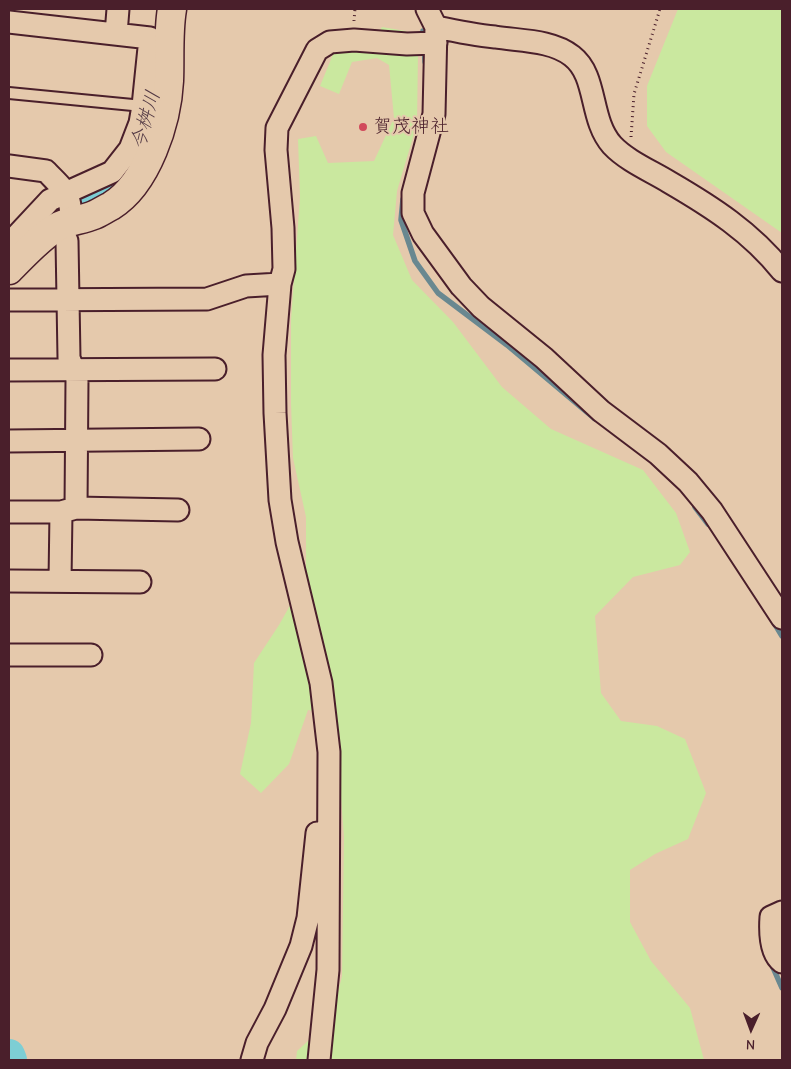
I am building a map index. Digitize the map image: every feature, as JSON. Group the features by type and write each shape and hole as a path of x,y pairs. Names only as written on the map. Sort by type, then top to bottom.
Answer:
{"street":[{"path":"116,34 118,9"},
{"path":"9,270 45,235 66,224 94,215 113,204 133,186 145,168 165,112 169,84 172,9"},
{"path":"9,22 150,38 144,106 130,149 112,172 50,200 9,244"},
{"path":"433,26 434,114 413,193 413,213 423,234 461,286 481,307 544,358 601,411 658,454 688,482 712,511 782,618"},
{"path":"319,1060 328,970 329,752 321,683 287,542 280,500 274,355 280,284 284,269 283,228 276,150 277,128 317,50 330,42 354,40 407,44 433,26 460,32 551,45 572,55 584,67 597,119 612,144 630,158 709,206 742,229 770,255 782,271"},
{"path":"9,166 46,171 65,192 69,201 70,214 66,224 70,300 70,358 78,379 77,441 60,581"},
{"path":"9,300 207,299 246,286 280,284"},
{"path":"9,370 215,369"},
{"path":"9,441 199,439"},
{"path":"9,512 178,510"},
{"path":"9,580 140,582"},
{"path":"9,655 91,655"},
{"path":"252,1060 257,1043 275,1009 301,946 308,918 316,838 323,812 329,809"},
{"path":"782,912 771,917 770,933 777,958 782,962"}],"lane":[{"path":"9,93 144,106"}],"path":[{"path":"630,158 634,94 660,9"}],"green space":[{"path":"678,9 782,9 782,233 666,152 647,126 647,86"},
{"path":"382,27 406,31 418,53 417,124 397,191 393,235 412,280 453,322 502,387 551,429 643,470 676,513 690,552 680,565 633,577 595,616 601,693 621,721 657,726 685,739 706,793 688,839 655,854 630,870 630,922 651,961 690,1008 704,1060 296,1060 297,1051 331,1020 342,976 344,837 333,715 308,710 289,764 261,793 240,774 251,723 254,663 279,625 306,577 306,517 293,458 291,404 291,320 300,197 298,139 316,136 328,163 374,161 394,118 389,65 377,58 352,62 339,94 320,86 334,52 370,46"}],"waterway":[{"path":"423,31 425,62"},
{"name":"今桝川","path":"21,242 45,216 54,211 85,204 111,189 132,166 141,148"},
{"path":"403,199 401,220 415,261 438,293 507,345 595,419"},
{"path":"695,507 708,524"},
{"path":"773,621 782,636"},
{"path":"771,963 782,988"},
{"name":"今桝川","path":"9,1055 11,1060"}],"place":[{"name":"賀茂神社","path":"363,127"}]}
